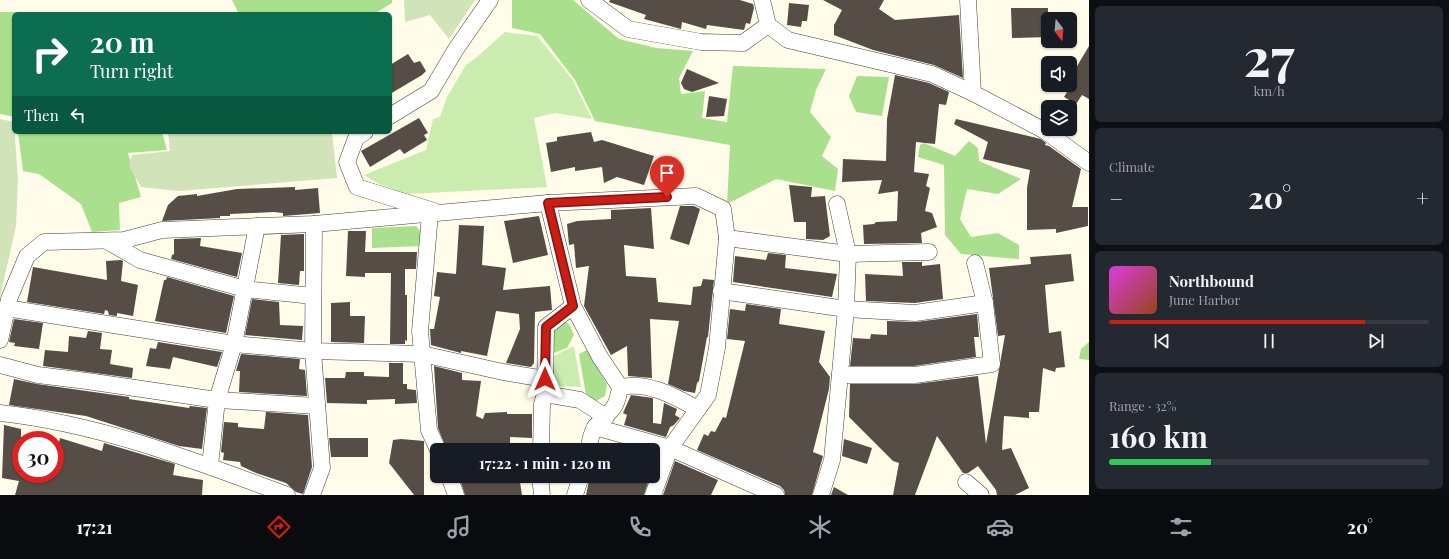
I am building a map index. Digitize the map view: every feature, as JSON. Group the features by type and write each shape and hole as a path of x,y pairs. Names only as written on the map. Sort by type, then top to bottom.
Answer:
{"street":[{"path":"392,115 431,90 456,49 490,0"},
{"path":"589,0 628,29 701,42 743,43 768,25"},
{"path":"762,0 768,25 788,40 932,74 973,93 1045,131 1089,163"},
{"path":"968,0 973,93"},
{"path":"362,134 356,138 347,162 357,187 435,214"},
{"path":"0,340 8,299 27,256 44,242 124,240 162,230 314,224 548,203 696,196 723,209 727,238 717,348 708,395 670,448 652,495"},
{"path":"548,203 573,306 600,357 620,387 618,402 600,422 591,443"},
{"path":"821,495 832,460 846,309 848,254 837,204"},
{"path":"435,214 420,331 430,430 435,443"},
{"path":"312,495 322,468 313,351 314,224"},
{"path":"210,466 217,400 234,344 257,226"},
{"path":"727,238 848,254 929,252"},
{"path":"107,241 140,260 245,289 313,296"},
{"path":"840,375 915,375 992,364 985,303 975,263"},
{"path":"721,291 846,309 915,313 985,303"},
{"path":"541,443 542,404 545,386 546,327 573,306"},
{"path":"6,308 234,344 313,351 422,354 503,372 580,400 600,422 670,448 776,495"},
{"path":"0,365 38,375 217,400 317,406"},
{"path":"620,387 631,385 646,386 664,392 698,409"},
{"path":"0,413 36,417 116,436 210,466 286,495"},
{"path":"966,482 981,495"},
{"path":"451,483 456,495"},
{"path":"541,483 542,495"},
{"path":"575,495 579,483"}],"green space":[{"path":"232,0 392,0 392,3 377,12 238,12"},
{"path":"404,0 475,0 449,39 430,15 405,22"},
{"path":"512,0 573,0 619,39 656,48 693,51 679,78 681,94 705,91 702,118 727,122 733,66 826,69 816,90 810,112 831,137 822,156 838,169 835,191 776,179 727,204 730,145 595,121 575,80 540,34 512,28"},
{"path":"0,12 12,12 12,117 0,114"},
{"path":"505,32 537,36 572,79 592,119 555,113 534,118 547,187 407,194 379,184 364,175 426,150 433,119 440,117 447,97 466,65"},
{"path":"857,76 889,77 882,116 856,112 849,96"},
{"path":"0,119 12,122 12,134 15,134 18,180 16,226 0,297"},
{"path":"18,134 163,134 167,150 128,153 141,197 119,203 120,230 92,232 81,204 39,174 23,171"},
{"path":"168,134 332,134 337,178 179,191 141,187 129,166 132,155 170,151"},
{"path":"969,141 978,148 979,161 1021,179 998,194 967,189 960,219 971,237 998,233 1019,245 1019,259 961,254 945,235 944,165 918,157 920,145 924,143 955,156"},
{"path":"416,226 422,233 420,246 372,248 372,228"},
{"path":"564,321 569,324 574,335 567,348 551,354 553,333"},
{"path":"1089,342 1089,360 1079,359 1081,349"},
{"path":"574,346 581,387 558,386 553,377 554,356"},
{"path":"587,350 607,384 605,396 596,401 586,395 579,354"}],"building":[{"path":"610,0 740,0 753,4 754,8 750,24 746,23 744,30 707,25 706,29 682,22 681,29 644,19 646,15 609,2"},
{"path":"823,0 884,0 879,9 895,20 959,15 963,78 934,65 873,50 834,35 834,25 842,10"},
{"path":"789,3 809,5 807,21 802,21 801,27 787,25"},
{"path":"1011,8 1048,8 1048,12 1041,12 1041,37 1012,38"},
{"path":"1089,46 1089,99 1082,95 1077,102 1077,100 1069,100 1064,97 1067,92 1077,92 1077,66"},
{"path":"408,54 414,63 420,61 426,71 422,75 392,93 392,64"},
{"path":"687,69 719,83 692,92 684,89 681,83"},
{"path":"895,75 929,83 949,92 946,105 939,104 935,144 916,142 914,172 929,174 926,186 930,188 925,211 932,213 937,227 921,233 922,243 864,244 863,225 874,224 876,222 897,221 898,191 878,194 882,180 842,182 843,159 886,161 887,119"},
{"path":"709,96 727,99 724,116 706,117"},
{"path":"419,118 428,133 424,135 427,140 404,154 400,149 370,167 361,151"},
{"path":"956,119 1041,139 1046,143 1045,145 1049,146 1081,169 1072,207 1088,207 1088,226 1056,233 1056,229 1027,230 1027,188 1030,170 983,159 988,142 954,124"},
{"path":"591,132 594,142 602,140 654,156 644,185 617,177 604,183 602,167 575,171 575,167 551,172 546,143 557,141 557,137"},
{"path":"789,185 812,187 811,197 825,196 830,236 823,240 806,239 806,222 794,222"},
{"path":"295,187 295,190 318,188 320,213 283,216 283,213 274,212 230,214 230,216 220,216 220,218 162,221 168,205 178,196 197,194 197,196 237,189"},
{"path":"680,206 694,206 700,209 689,245 670,239"},
{"path":"651,208 654,249 624,245 626,276 656,278 658,302 691,305 693,287 701,286 703,279 714,280 708,337 695,393 684,391 668,384 679,321 650,319 652,378 628,376 627,346 611,355 584,306 589,266 576,268 574,244 569,245 567,224 577,221 611,219 611,210"},
{"path":"539,216 548,255 513,263 504,221"},
{"path":"459,225 484,226 482,265 506,268 503,290 550,286 552,310 535,312 534,363 531,367 506,363 520,329 519,314 496,311 487,356 461,351 461,353 431,345 430,329 434,329 440,297 434,296 437,272 456,274"},
{"path":"348,231 366,231 365,252 417,252 416,269 405,269 405,295 407,295 407,341 405,340 405,344 390,344 391,273 365,273 365,277 346,276"},
{"path":"304,234 304,271 300,271 299,285 278,283 281,235"},
{"path":"201,238 200,246 242,253 237,277 171,259 172,255 174,254 174,239"},
{"path":"768,253 786,255 785,268 837,274 832,297 733,282 735,256 766,260"},
{"path":"1071,254 1074,281 1045,285 1049,333 1061,331 1065,367 1056,368 1055,372 1043,368 1039,412 1029,412 1029,418 1004,416 1002,450 1011,448 1029,488 1015,495 997,495 996,490 978,466 968,473 963,473 937,436 915,495 893,495 899,463 893,461 849,417 850,384 915,384 978,376 986,444 1005,335 998,336 989,268 1031,264 1030,257"},
{"path":"106,261 123,261 121,281 138,285 133,316 117,313 117,316 109,315 108,311 105,310 104,314 27,302 33,267 107,280"},
{"path":"902,262 922,262 922,266 940,264 943,299 915,303 866,301 865,274 903,276"},
{"path":"167,277 234,296 226,333 155,321 164,280 166,280"},
{"path":"252,299 279,302 280,325 303,326 302,340 245,335"},
{"path":"350,302 350,316 365,316 364,343 331,342 331,303"},
{"path":"746,304 781,309 779,324 825,331 819,362 830,377 829,389 813,452 823,456 812,495 785,495 784,490 780,486 697,450 704,434 708,436 711,431 715,432 723,417 726,418 745,341 727,339 730,309 745,311"},
{"path":"977,314 979,337 974,337 976,357 914,366 850,366 853,338 870,339 871,334 887,335 887,321 916,322"},
{"path":"14,319 43,323 39,349 14,346 15,343 9,342"},
{"path":"88,331 102,333 100,349 112,350 110,364 133,368 132,378 43,366 45,350 68,352 69,336 86,338"},
{"path":"158,342 222,352 217,367 173,357 170,369 146,366 150,348 156,349"},
{"path":"241,354 300,359 299,369 305,370 307,396 239,392 240,371 236,371"},
{"path":"389,363 403,363 403,384 407,384 407,389 416,390 417,403 395,404 395,399 367,400 367,404 327,403 325,378 345,378 346,372 364,372 364,376 389,377"},
{"path":"434,366 462,373 462,380 481,381 476,416 483,419 485,413 507,412 507,414 532,414 532,438 510,437 510,443 444,443 438,428"},
{"path":"14,379 37,384 129,397 129,399 189,408 190,406 207,408 202,449 179,446 86,416 9,405"},
{"path":"631,395 653,398 653,423 661,424 664,403 677,409 675,415 680,418 670,427 666,437 624,425 627,415 623,413"},
{"path":"266,412 308,415 312,467 303,494 296,492 286,483 256,473 241,466 240,462 223,460 224,453 221,452 224,422 238,423 238,427 264,429"},
{"path":"4,425 21,429 21,431 12,431 12,480 2,478"},
{"path":"329,438 368,438 368,457 331,457"},
{"path":"64,439 102,451 104,443 175,464 173,475 203,480 202,495 15,495 18,483 64,483"},
{"path":"401,439 424,441 424,495 414,495 389,463 393,440"},
{"path":"844,439 872,448 867,464 842,456"},
{"path":"675,461 718,480 711,495 663,495"},
{"path":"461,483 520,483 522,495 465,495"},
{"path":"589,483 648,483 644,495 586,495"},
{"path":"834,487 848,495 831,495"}],"route":[{"path":"545,379 546,327 573,306 548,203 667,197"}]}
